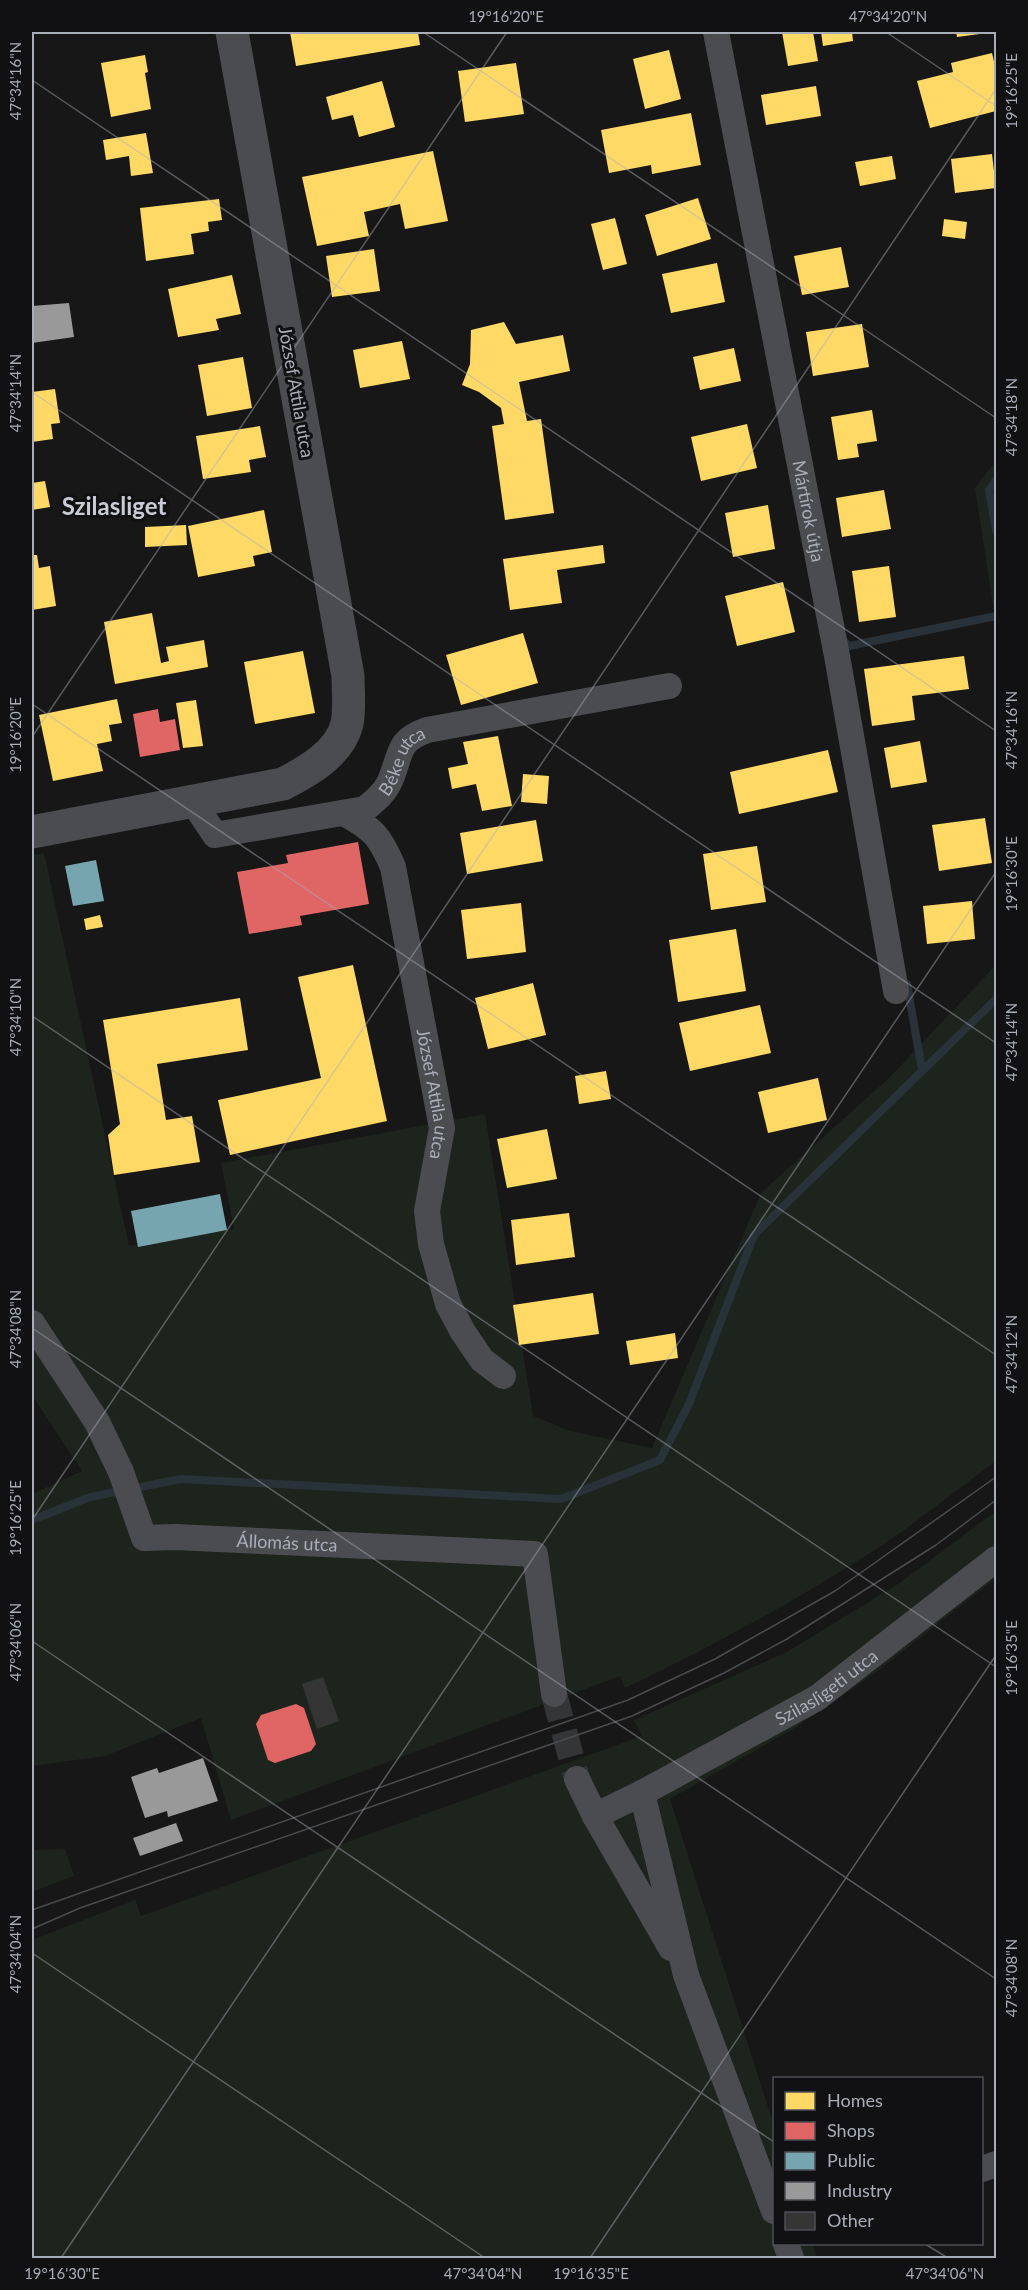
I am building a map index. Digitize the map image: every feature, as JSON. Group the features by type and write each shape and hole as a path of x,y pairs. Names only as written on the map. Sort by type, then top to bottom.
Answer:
{"street":[{"name":"József Attila utca","path":"193,802 282,784 308,771 332,750 347,724 348,676 232,32"},
{"name":"Mártírok útja","path":"716,32 837,656 896,991"},
{"name":"Béke utca","path":"193,802 215,834 365,809 380,797 392,778 400,747 413,735 427,730 669,686"},
{"path":"32,832 193,802"},
{"name":"József Attila utca","path":"344,813 367,825 381,838 393,867 442,1128 427,1211 439,1276 448,1304 474,1350 482,1360 503,1376"},
{"name":"Állomás utca","path":"32,1323 97,1422 121,1472 144,1538 175,1537 535,1554 554,1694"},
{"name":"Szilasligeti utca","path":"595,1816 817,1698 996,1559"},
{"path":"577,1779 595,1816 686,1975"},
{"path":"642,1793 686,1975 773,2208"}],"shaded area":[{"path":"996,461 996,625 975,488"},
{"path":"44,853 129,1246 234,1229 221,1163 485,1114 533,1416 570,1431 652,1448 761,1193 888,1079 996,965 996,1461 902,1531 840,1572 719,1641 657,1673 625,1688 620,1676 231,1820 201,1718 105,1756 32,1766 32,1494 82,1471 32,1395 32,855"},
{"path":"996,1511 996,1578 875,1673 793,1729 670,1799 773,2123 773,2245 812,2245 817,2258 32,2258 32,1940 135,1900 141,1916 642,1736 634,1720 787,1652 901,1582"},
{"path":"65,1849 74,1876 32,1892 32,1850"}],"building: Homes":[{"path":"290,32 418,32 420,45 296,66"},
{"path":"782,32 813,32 818,61 788,66"},
{"path":"821,32 852,32 853,41 823,46"},
{"path":"956,32 987,32 987,33 957,37"},
{"path":"669,50 681,99 645,109 633,59"},
{"path":"992,53 996,70 996,111 930,128 917,81 953,72 951,63"},
{"path":"145,55 148,72 145,73 151,109 111,117 101,63"},
{"path":"516,63 524,114 465,122 458,71"},
{"path":"382,81 395,127 359,137 353,115 332,120 326,97"},
{"path":"816,86 821,116 766,125 761,95"},
{"path":"691,113 701,165 652,174 651,165 609,173 601,130"},
{"path":"146,133 153,173 131,176 129,156 106,160 103,140"},
{"path":"433,151 448,221 405,229 400,204 364,212 369,236 317,246 302,177"},
{"path":"992,154 996,188 955,193 951,159"},
{"path":"892,156 896,179 860,186 855,162"},
{"path":"698,198 711,239 657,256 645,215"},
{"path":"219,199 222,220 208,222 209,231 191,234 194,254 146,261 140,208"},
{"path":"615,218 627,264 603,270 591,224"},
{"path":"944,219 967,222 965,239 942,236"},
{"path":"841,247 849,287 802,295 794,256"},
{"path":"374,249 380,291 332,297 326,256"},
{"path":"717,263 725,302 671,313 662,274"},
{"path":"232,275 241,314 216,319 219,330 178,337 168,289"},
{"path":"504,322 516,344 563,335 570,371 519,382 527,421 541,419 554,513 505,520 492,426 504,424 501,408 479,392 462,385 470,364 471,330"},
{"path":"862,324 869,367 813,376 806,332"},
{"path":"402,341 410,379 360,388 353,350"},
{"path":"734,348 741,381 700,390 693,357"},
{"path":"243,357 252,408 207,416 198,365"},
{"path":"55,389 60,423 51,424 53,439 32,442 32,392"},
{"path":"872,410 877,441 857,444 859,457 838,460 831,417"},
{"path":"747,424 757,468 701,481 691,437"},
{"path":"260,426 266,457 249,460 251,472 203,479 196,436"},
{"path":"45,481 50,507 32,510 32,483"},
{"path":"884,490 891,529 842,537 836,498"},
{"path":"768,505 775,549 733,557 725,513"},
{"path":"264,510 272,552 253,556 255,566 198,577 188,526"},
{"path":"186,525 187,545 145,547 145,527"},
{"path":"603,545 605,563 557,570 562,603 510,610 503,559"},
{"path":"32,555 37,555 39,568 50,566 56,606 32,610"},
{"path":"889,566 896,617 859,622 852,571"},
{"path":"783,582 795,632 737,646 725,596"},
{"path":"152,613 161,663 169,661 166,647 204,640 208,667 115,684 104,622"},
{"path":"523,633 538,683 461,705 446,655"},
{"path":"303,651 315,713 255,724 244,662"},
{"path":"964,656 969,689 912,696 915,720 872,726 864,669"},
{"path":"117,699 122,723 109,725 112,741 97,744 103,771 53,781 39,715"},
{"path":"196,700 203,746 183,748 176,703"},
{"path":"498,736 512,806 482,811 476,784 452,789 448,768 468,764 463,742"},
{"path":"920,741 927,782 891,788 884,748"},
{"path":"828,750 838,792 739,814 730,772"},
{"path":"523,774 549,776 547,804 521,802"},
{"path":"985,818 992,863 939,871 932,825"},
{"path":"536,820 543,861 467,874 460,833"},
{"path":"757,846 766,902 711,910 703,854"},
{"path":"972,901 975,939 927,944 923,906"},
{"path":"521,903 526,952 467,959 461,910"},
{"path":"100,915 103,927 86,930 84,919"},
{"path":"736,929 746,991 678,1002 669,940"},
{"path":"353,965 387,1121 230,1155 218,1100 321,1078 298,977"},
{"path":"533,983 546,1035 488,1049 475,998"},
{"path":"240,998 248,1050 157,1064 166,1120 192,1116 200,1162 114,1175 108,1135 120,1124 103,1020"},
{"path":"760,1005 771,1053 690,1071 679,1023"},
{"path":"606,1071 611,1099 579,1104 575,1076"},
{"path":"818,1078 827,1120 768,1133 758,1092"},
{"path":"547,1129 557,1179 507,1188 497,1139"},
{"path":"569,1213 575,1257 516,1265 511,1220"},
{"path":"593,1293 599,1334 519,1345 513,1305"},
{"path":"675,1333 678,1358 630,1365 626,1341"}],"building: Shops":[{"path":"158,709 160,722 175,719 180,750 140,757 133,714"},
{"path":"358,842 369,904 300,916 302,925 249,934 237,872 288,863 286,855"},
{"path":"296,1704 304,1708 316,1744 311,1751 275,1763 268,1760 256,1724 261,1715"}],"building: Public":[{"path":"96,860 104,901 73,906 65,866"},
{"path":"220,1194 227,1230 138,1247 131,1211"}],"building: Industry":[{"path":"69,303 74,337 32,343 32,306"},
{"path":"203,1758 218,1801 168,1817 167,1811 145,1818 131,1777 157,1768 159,1773"},
{"path":"176,1823 183,1841 140,1856 133,1838"}],"building: Other":[{"path":"323,1677 339,1721 317,1729 302,1684"}],"waterway":[{"path":"996,480 989,490 996,530"},
{"path":"841,639 849,646 996,616"},
{"path":"907,984 922,1070"},
{"path":"32,1520 90,1497 181,1479 561,1499 660,1460 689,1404 754,1235 996,999"}],"tunnel":[{"path":"554,1694 577,1779"}],"tram line":[{"path":"32,1910 628,1700 715,1659 835,1591 996,1477"},
{"path":"32,1929 80,1908 632,1716 724,1673 787,1639 936,1545 996,1500"}],"district":[{"name":"Szilasliget","path":"114,505"}]}
